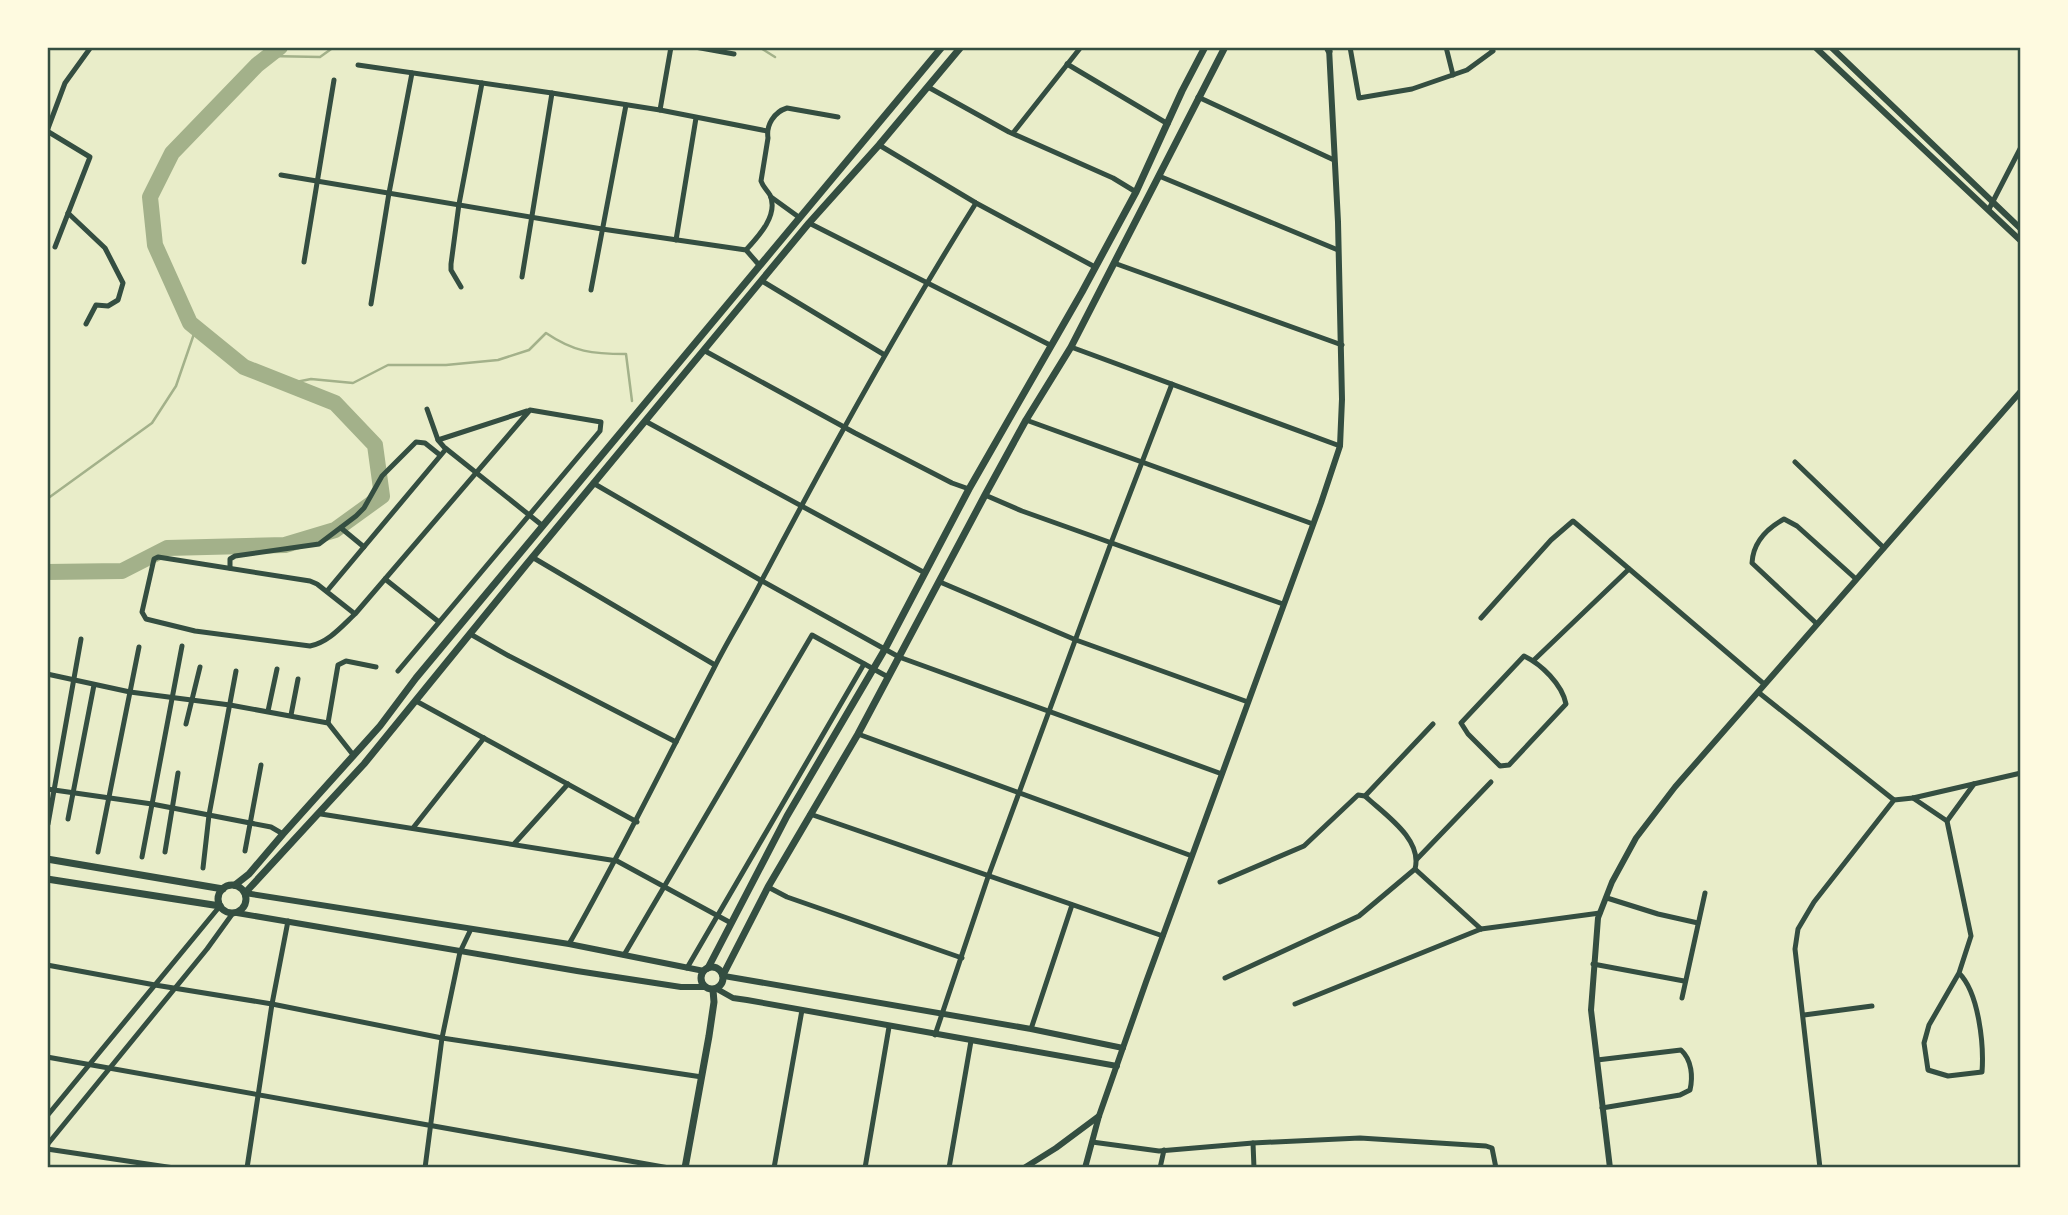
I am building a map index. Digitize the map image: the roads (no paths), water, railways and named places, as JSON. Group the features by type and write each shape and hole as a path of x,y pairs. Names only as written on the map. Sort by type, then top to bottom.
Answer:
{"main road":[{"path":"47,859 223,889 235,885 249,874 354,756 942,47"},
{"path":"47,879 220,906 235,913 245,906 245,893 321,814 362,766 809,223 961,47"},
{"path":"685,1168 714,1002 712,989 701,981 706,969 791,809 885,649 969,489 1136,192 1205,47"},
{"path":"712,989 722,985 723,976 768,887 858,734 1026,420 1071,347 1224,47"},
{"path":"889,113 899,121"},
{"path":"584,477 593,483"},
{"path":"354,756 362,766"},
{"path":"235,885 245,893"},
{"path":"220,906 218,897 223,889"},
{"path":"706,969 717,968 723,976"}],"street":[{"path":"55,247 90,157 47,131 65,83 91,47"},
{"path":"660,110 671,47"},
{"path":"695,47 734,54"},
{"path":"1013,134 1081,47"},
{"path":"1350,47 1359,98 1412,89 1467,70 1493,51 1490,47"},
{"path":"1446,47 1453,75"},
{"path":"1815,47 1991,206 2021,229"},
{"path":"1831,47 1991,206 2021,241"},
{"path":"1085,1168 1099,1116 1123,1048 1340,446 1342,345 1328,48"},
{"path":"1067,64 1168,124"},
{"path":"358,65 660,110 766,131"},
{"path":"371,304 388,193 411,73"},
{"path":"304,262 334,80"},
{"path":"461,287 451,270 459,204 482,83"},
{"path":"929,87 1013,134 1113,178 1136,192"},
{"path":"522,277 552,93"},
{"path":"1198,97 1334,160"},
{"path":"591,290 626,105"},
{"path":"800,218 771,197 761,181 768,138 766,131 779,111 786,108 838,117"},
{"path":"676,240 696,118"},
{"path":"879,145 976,203 1095,267"},
{"path":"1991,206 2021,147"},
{"path":"281,175 602,229 746,250 760,266"},
{"path":"1159,176 1338,250"},
{"path":"746,250 768,220 771,197"},
{"path":"569,944 617,861 715,664 762,582 800,505 883,354 976,203"},
{"path":"68,213 105,248 123,283 118,300 108,306 96,305 86,324"},
{"path":"809,223 1050,345"},
{"path":"1114,263 1342,345"},
{"path":"762,281 883,354"},
{"path":"1071,347 1340,446"},
{"path":"705,351 952,483 969,489"},
{"path":"934,1035 988,877 1172,384"},
{"path":"1610,1168 1591,1010 1593,964 1600,913 1612,882 1636,838 1675,787 2021,391"},
{"path":"427,409 438,440 446,449 543,526"},
{"path":"398,671 530,516 602,426 598,421 530,410 438,440"},
{"path":"355,614 327,591 310,582 156,557 149,573 142,616 195,631 310,646 326,640 355,614 530,410"},
{"path":"1026,420 1313,524"},
{"path":"645,421 925,573"},
{"path":"230,568 229,561 233,557 317,545 363,508 382,476 416,442 425,443 440,455"},
{"path":"327,591 446,449"},
{"path":"1795,462 1884,548"},
{"path":"593,483 762,582 899,657 1222,774"},
{"path":"985,495 1283,604"},
{"path":"1817,624 1752,563 1752,550 1769,528 1784,519 1797,526 1856,579"},
{"path":"1480,618 1551,540 1573,521 1764,684"},
{"path":"341,528 364,547"},
{"path":"532,557 715,664"},
{"path":"1534,660 1629,569"},
{"path":"385,579 439,622"},
{"path":"940,582 1076,640 1248,702"},
{"path":"472,635 676,742"},
{"path":"624,955 812,635 888,677"},
{"path":"48,824 51,790 75,680 81,639"},
{"path":"142,857 182,646"},
{"path":"98,852 139,647"},
{"path":"1524,656 1534,660 1564,693 1566,704 1509,765 1500,766 1468,734 1461,723 1524,656"},
{"path":"328,723 338,665 346,661 376,667"},
{"path":"687,968 863,664"},
{"path":"186,724 200,667"},
{"path":"268,711 277,669"},
{"path":"203,868 209,816 236,671"},
{"path":"47,674 130,692 193,699 328,723 354,756"},
{"path":"291,715 298,679"},
{"path":"68,819 94,685"},
{"path":"1758,692 1894,800 2021,773"},
{"path":"416,701 637,822"},
{"path":"1365,796 1433,723"},
{"path":"858,734 1192,856"},
{"path":"413,828 484,738"},
{"path":"245,851 261,765"},
{"path":"165,852 178,774"},
{"path":"1417,859 1491,782"},
{"path":"514,844 568,784"},
{"path":"1947,821 1974,784"},
{"path":"51,790 152,804 271,827 283,834"},
{"path":"1220,882 1304,846 1359,795 1365,796 1400,829 1415,847 1417,859 1415,869 1359,916 1225,978"},
{"path":"1913,798 1947,821 1971,936 1959,973 1929,1025 1924,1043 1928,1070 1948,1076 1982,1072 1980,1028 1968,982 1959,973"},
{"path":"1820,1168 1795,949 1798,929 1814,902 1894,800"},
{"path":"321,814 617,861 732,923"},
{"path":"810,814 1163,936"},
{"path":"1415,869 1481,929"},
{"path":"768,887 786,897 962,958"},
{"path":"1682,998 1705,892"},
{"path":"245,893 569,944 687,968 706,969"},
{"path":"1606,898 1698,923"},
{"path":"1031,1029 1072,905"},
{"path":"47,1116 220,906"},
{"path":"174,1168 47,1147 235,913 681,987 712,989 733,998 1117,1066"},
{"path":"1296,1004 1481,929 1600,913"},
{"path":"247,1168 272,1004 288,921"},
{"path":"425,1168 442,1038 460,951 471,929"},
{"path":"1593,964 1684,981"},
{"path":"47,965 272,1004 442,1038 702,1077"},
{"path":"723,976 1031,1029 1123,1048"},
{"path":"1804,1015 1872,1006"},
{"path":"774,1168 802,1010"},
{"path":"865,1168 889,1027"},
{"path":"949,1168 971,1041"},
{"path":"1597,1060 1681,1050 1687,1055 1692,1080 1690,1090 1680,1095 1602,1108"},
{"path":"47,1057 669,1168"},
{"path":"1024,1168 1099,1116"},
{"path":"1092,1142 1164,1150 1360,1138 1486,1146 1492,1148 1496,1168"},
{"path":"1253,1143 1254,1168"},
{"path":"1160,1168 1164,1150"}],"waterway":[{"path":"47,572 122,571 167,548 285,545 335,530 382,496 375,445 335,403 244,367 190,323 155,245 150,197 172,153 257,65 280,47"},
{"path":"269,56 320,57 334,47"},
{"path":"759,47 775,57"},
{"path":"47,499 152,423 176,386 196,328"},
{"path":"286,384 311,379 353,383 388,365 446,365 498,360 529,350 546,333 584,351 626,354 632,401"}]}
